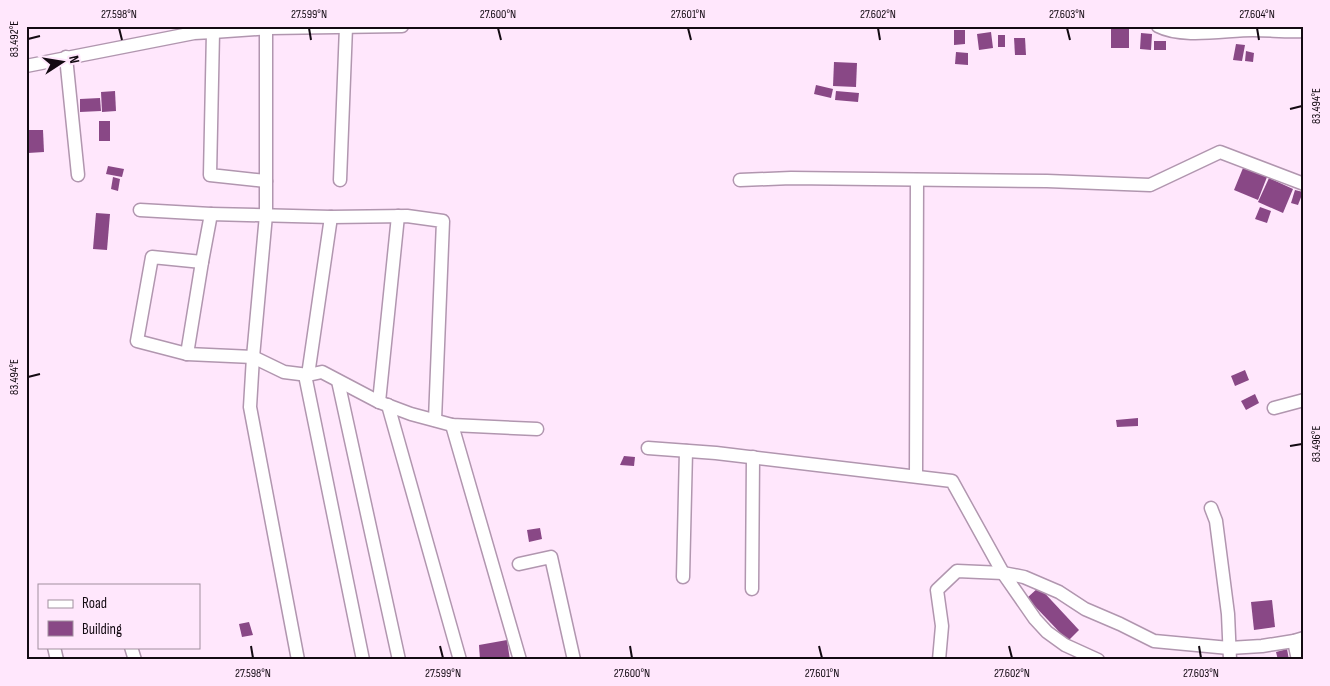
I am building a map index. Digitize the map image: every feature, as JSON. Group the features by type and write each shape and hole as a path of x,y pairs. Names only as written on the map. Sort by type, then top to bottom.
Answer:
{"street":[{"path":"26,66 194,32 271,28 402,26"},
{"path":"1158,26 1165,30 1201,34 1252,30 1304,31"},
{"path":"340,180 346,27"},
{"path":"271,28 266,215 250,407 298,660"},
{"path":"213,32 210,175 266,181"},
{"path":"66,57 78,175"},
{"path":"740,180 792,178 1047,181 1150,185 1220,152 1304,184"},
{"path":"916,476 917,180"},
{"path":"140,210 331,217 398,216 443,221 435,420"},
{"path":"187,354 212,214"},
{"path":"398,216 384,403 460,660"},
{"path":"331,217 306,375 364,660"},
{"path":"202,262 152,257 137,341 187,354 253,357 284,372 306,375 322,372 384,403 452,425 537,429"},
{"path":"338,381 400,660"},
{"path":"1274,408 1304,400"},
{"path":"452,425 520,660"},
{"path":"648,448 753,457 952,481 1003,573 1035,619 1047,632 1065,645 1096,659"},
{"path":"683,577 686,451"},
{"path":"752,589 753,457"},
{"path":"1211,508 1218,530 1228,614 1230,654"},
{"path":"519,564 551,557 574,660"},
{"path":"940,660 942,626 937,590 958,571 1003,573 1024,577 1059,592 1085,609 1154,641 1230,654 1299,640 1298,660"},
{"path":"131,648 135,660"}],"building":[{"path":"1111,29 1129,29 1129,48 1111,48"},
{"path":"954,30 965,30 965,44 954,45"},
{"path":"991,32 993,48 979,50 977,34"},
{"path":"1141,33 1152,34 1151,50 1140,49"},
{"path":"998,35 1005,35 1005,47 998,47"},
{"path":"1014,38 1025,38 1026,55 1015,55"},
{"path":"1154,41 1166,41 1166,50 1154,50"},
{"path":"1236,44 1245,45 1242,61 1233,60"},
{"path":"1246,51 1254,53 1253,62 1245,61"},
{"path":"956,52 968,53 968,65 955,64"},
{"path":"834,62 857,63 856,87 833,86"},
{"path":"816,85 833,89 831,98 814,94"},
{"path":"115,91 116,111 102,112 101,92"},
{"path":"836,91 859,93 858,102 835,100"},
{"path":"100,98 101,111 80,112 80,99"},
{"path":"99,121 110,121 110,141 99,141"},
{"path":"28,130 43,130 44,152 28,153"},
{"path":"108,166 124,169 122,177 106,174"},
{"path":"1243,168 1267,177 1258,200 1234,190"},
{"path":"113,177 120,179 118,191 111,189"},
{"path":"1269,178 1293,189 1283,213 1258,202"},
{"path":"1295,190 1303,192 1298,205 1291,203"},
{"path":"1260,207 1271,211 1267,223 1255,219"},
{"path":"96,213 110,214 107,250 93,249"},
{"path":"1245,370 1249,380 1235,386 1231,376"},
{"path":"1255,394 1259,403 1246,410 1241,401"},
{"path":"1138,418 1138,426 1117,427 1116,420"},
{"path":"624,456 635,457 634,466 620,465"},
{"path":"540,528 542,539 529,542 527,530"},
{"path":"1039,587 1079,630 1068,641 1027,598"},
{"path":"1272,600 1275,627 1254,630 1251,602"},
{"path":"249,622 253,635 242,637 239,624"},
{"path":"507,640 510,660 480,660 479,645"},
{"path":"1287,649 1289,660 1278,660 1276,652"}]}
